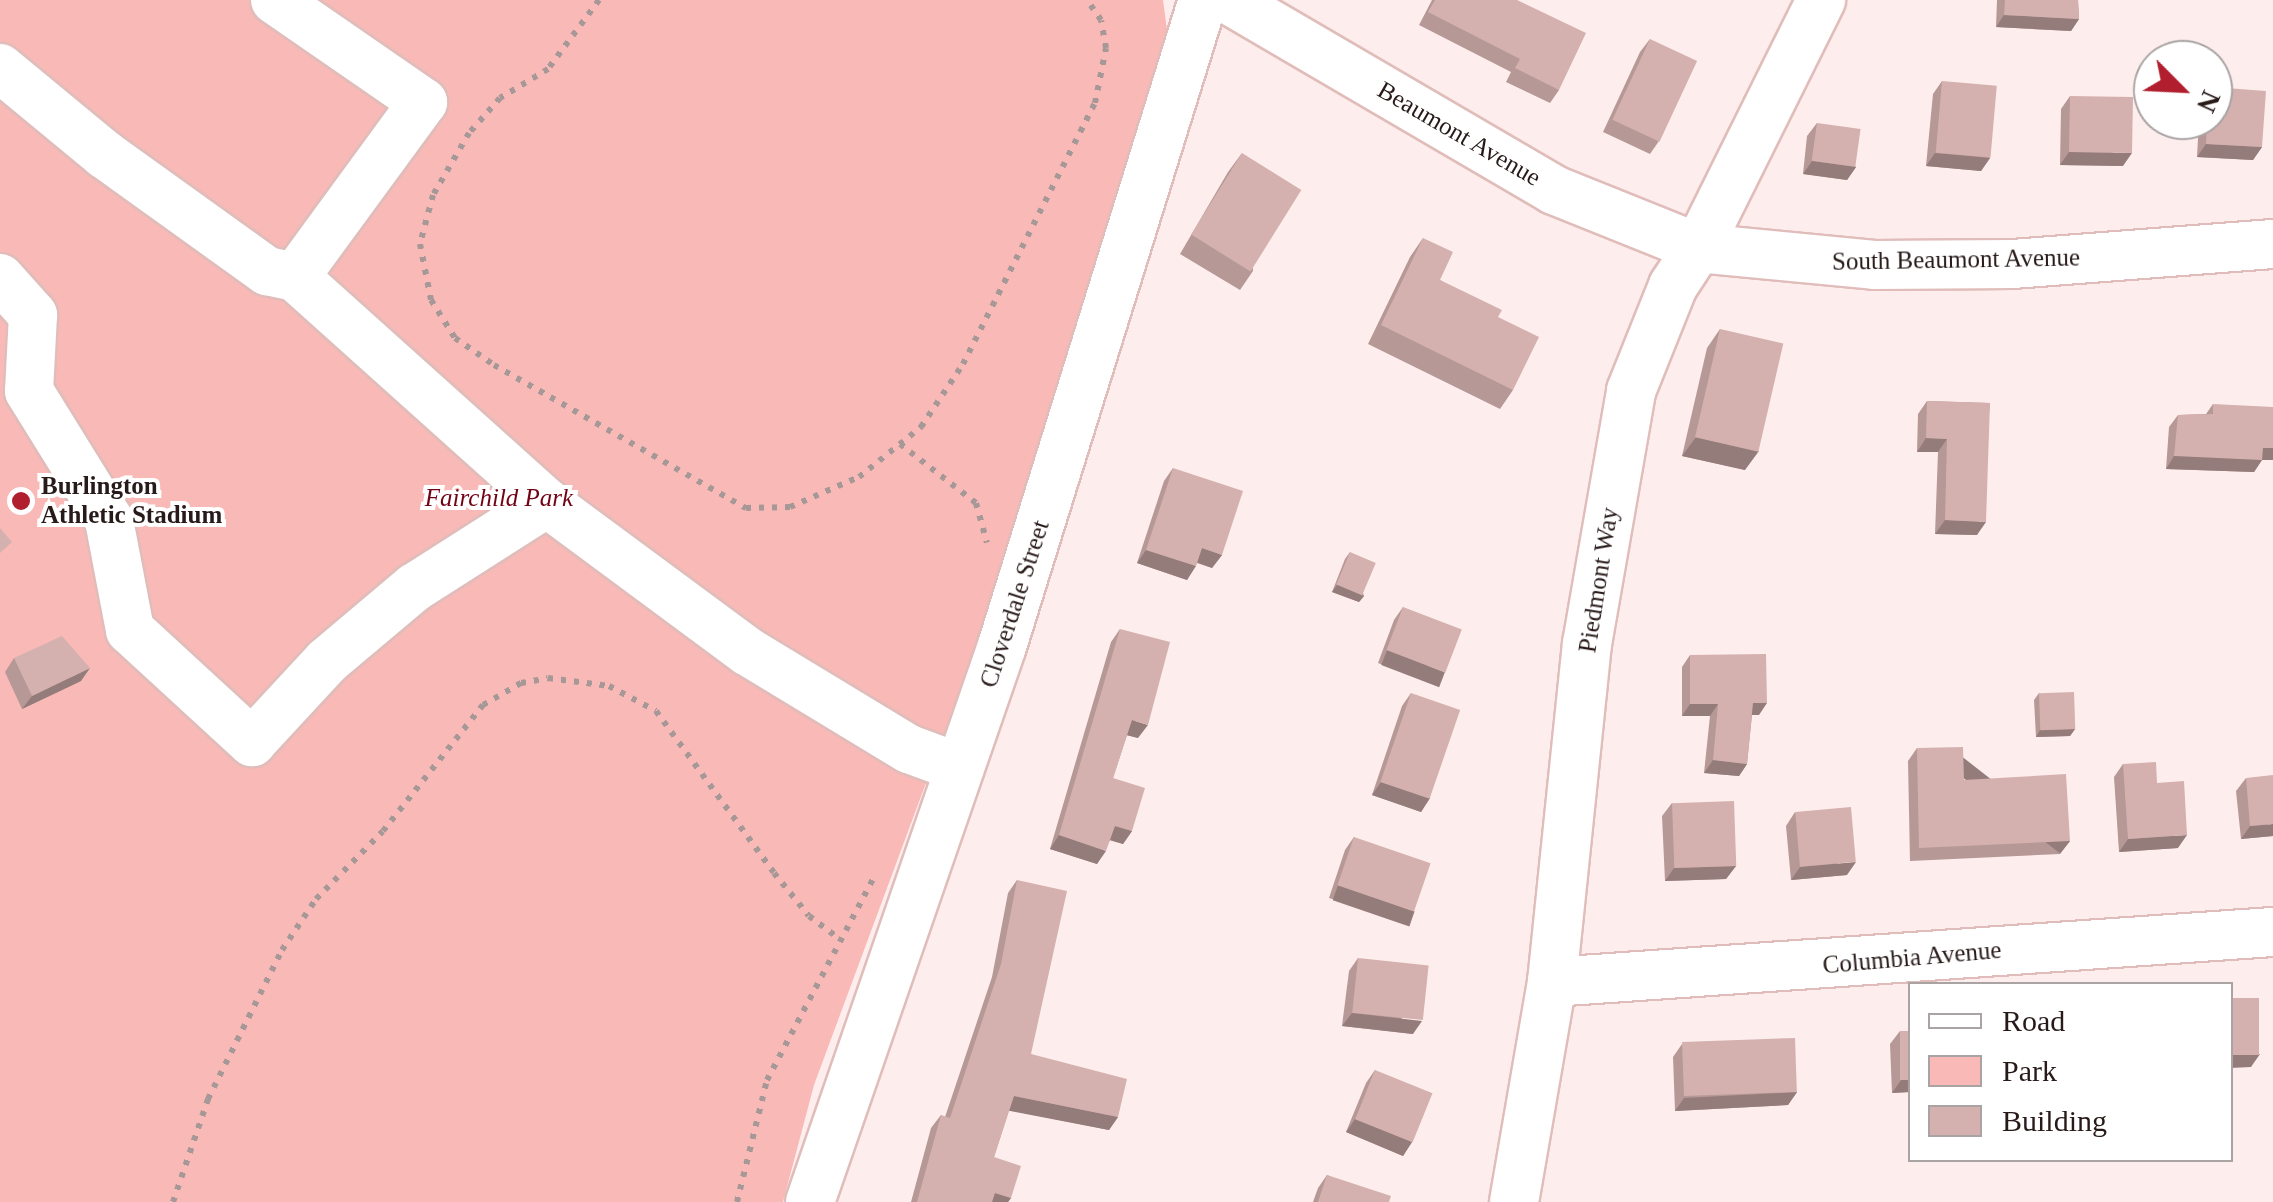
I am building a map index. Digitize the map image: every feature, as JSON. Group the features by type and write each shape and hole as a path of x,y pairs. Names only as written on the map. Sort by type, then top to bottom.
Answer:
{"street":[{"path":"275,0 424,102 295,278"},
{"name":"Cloverdale Street","path":"810,1202 960,768 1203,0"},
{"name":"Beaumont Avenue","path":"1230,0 1554,190 1698,248"},
{"name":"Piedmont Way","path":"1514,1202 1552,982 1587,644 1630,391 1672,286 1698,248 1821,0"},
{"path":"0,68 104,154 267,271 295,278 547,502 747,651 909,749 960,768"},
{"name":"South Beaumont Avenue","path":"1698,248 1856,264 1993,264 2273,244"},
{"path":"0,278 32,315 29,391 110,520 130,630 252,742 327,661 415,587 547,502"},
{"name":"Columbia Avenue","path":"1552,982 2273,932"}],"path":[{"path":"599,0 548,70 500,98 469,133 432,194 420,244 431,300 455,338 746,508 790,507 859,477 921,427 964,364 1095,103 1106,48 1101,20 1087,0"},
{"path":"900,444 976,503 986,518 988,547"},
{"path":"173,1202 202,1114 282,950 316,899 383,831 483,705 521,683 548,678 609,686 656,711 774,873 809,916 838,938"},
{"path":"737,1202 767,1080 838,938 885,858"}],"green space":[{"name":"Fairchild Park","path":"0,0 1163,0 1167,30 989,613 814,1085 783,1202 0,1202"}],"building":[{"path":"1435,0 1517,0 1586,33 1559,90 1515,68 1520,59 1428,12"},
{"path":"2005,0 2078,0 2079,19 2004,15"},
{"path":"1650,39 1697,61 1660,142 1612,120"},
{"path":"1942,81 1997,86 1991,158 1936,153"},
{"path":"2233,89 2266,91 2262,147 2206,144 2206,140 2233,140"},
{"path":"2070,96 2133,97 2132,153 2069,152"},
{"path":"1817,123 1861,129 1855,167 1812,161"},
{"path":"1242,153 1301,190 1250,272 1191,234"},
{"path":"1423,238 1453,252 1440,280 1502,310 1498,317 1539,337 1513,390 1381,325"},
{"path":"1720,329 1783,344 1758,452 1695,437"},
{"path":"1927,401 1990,403 1986,522 1945,520 1947,439 1926,438"},
{"path":"2213,404 2273,407 2273,448 2263,448 2262,460 2174,456 2178,415 2213,414"},
{"path":"1173,468 1243,491 1222,555 1202,548 1196,566 1146,550"},
{"path":"0,528 12,542 0,553"},
{"path":"1350,552 1376,563 1362,595 1336,584"},
{"path":"1403,607 1462,630 1445,673 1387,650"},
{"path":"1120,629 1170,642 1148,725 1132,720 1113,778 1145,788 1132,831 1115,826 1106,851 1059,835"},
{"path":"62,636 90,668 32,696 14,658"},
{"path":"1766,654 1767,703 1753,703 1747,764 1713,760 1718,704 1690,704 1690,655"},
{"path":"2074,692 2075,729 2040,730 2039,693"},
{"path":"1411,693 1460,710 1430,799 1380,782"},
{"path":"1963,747 1964,780 2066,774 2070,841 1919,848 1917,748"},
{"path":"2156,762 2157,783 2184,781 2187,835 2128,839 2123,764"},
{"path":"2273,775 2273,824 2250,826 2246,778"},
{"path":"1734,801 1736,866 1674,868 1672,803"},
{"path":"1851,807 1856,862 1800,867 1795,812"},
{"path":"1354,837 1431,863 1414,912 1337,885"},
{"path":"1017,880 1067,891 1031,1054 1127,1079 1118,1117 1014,1096 994,1157 1021,1166 1011,1198 995,1193 992,1202 917,1202 941,1115 950,1118 1001,964"},
{"path":"1358,958 1429,965 1423,1020 1352,1013"},
{"path":"2233,998 2259,998 2259,1055 2233,1055"},
{"path":"1900,1031 1908,1031 1908,1080 1900,1080"},
{"path":"1795,1038 1797,1092 1684,1096 1682,1042"},
{"path":"1375,1070 1432,1093 1413,1142 1355,1119"},
{"path":"1327,1175 1391,1196 1389,1202 1318,1202"}],"place":[{"name":"Burlington Athletic Stadium","path":"21,501"}]}
